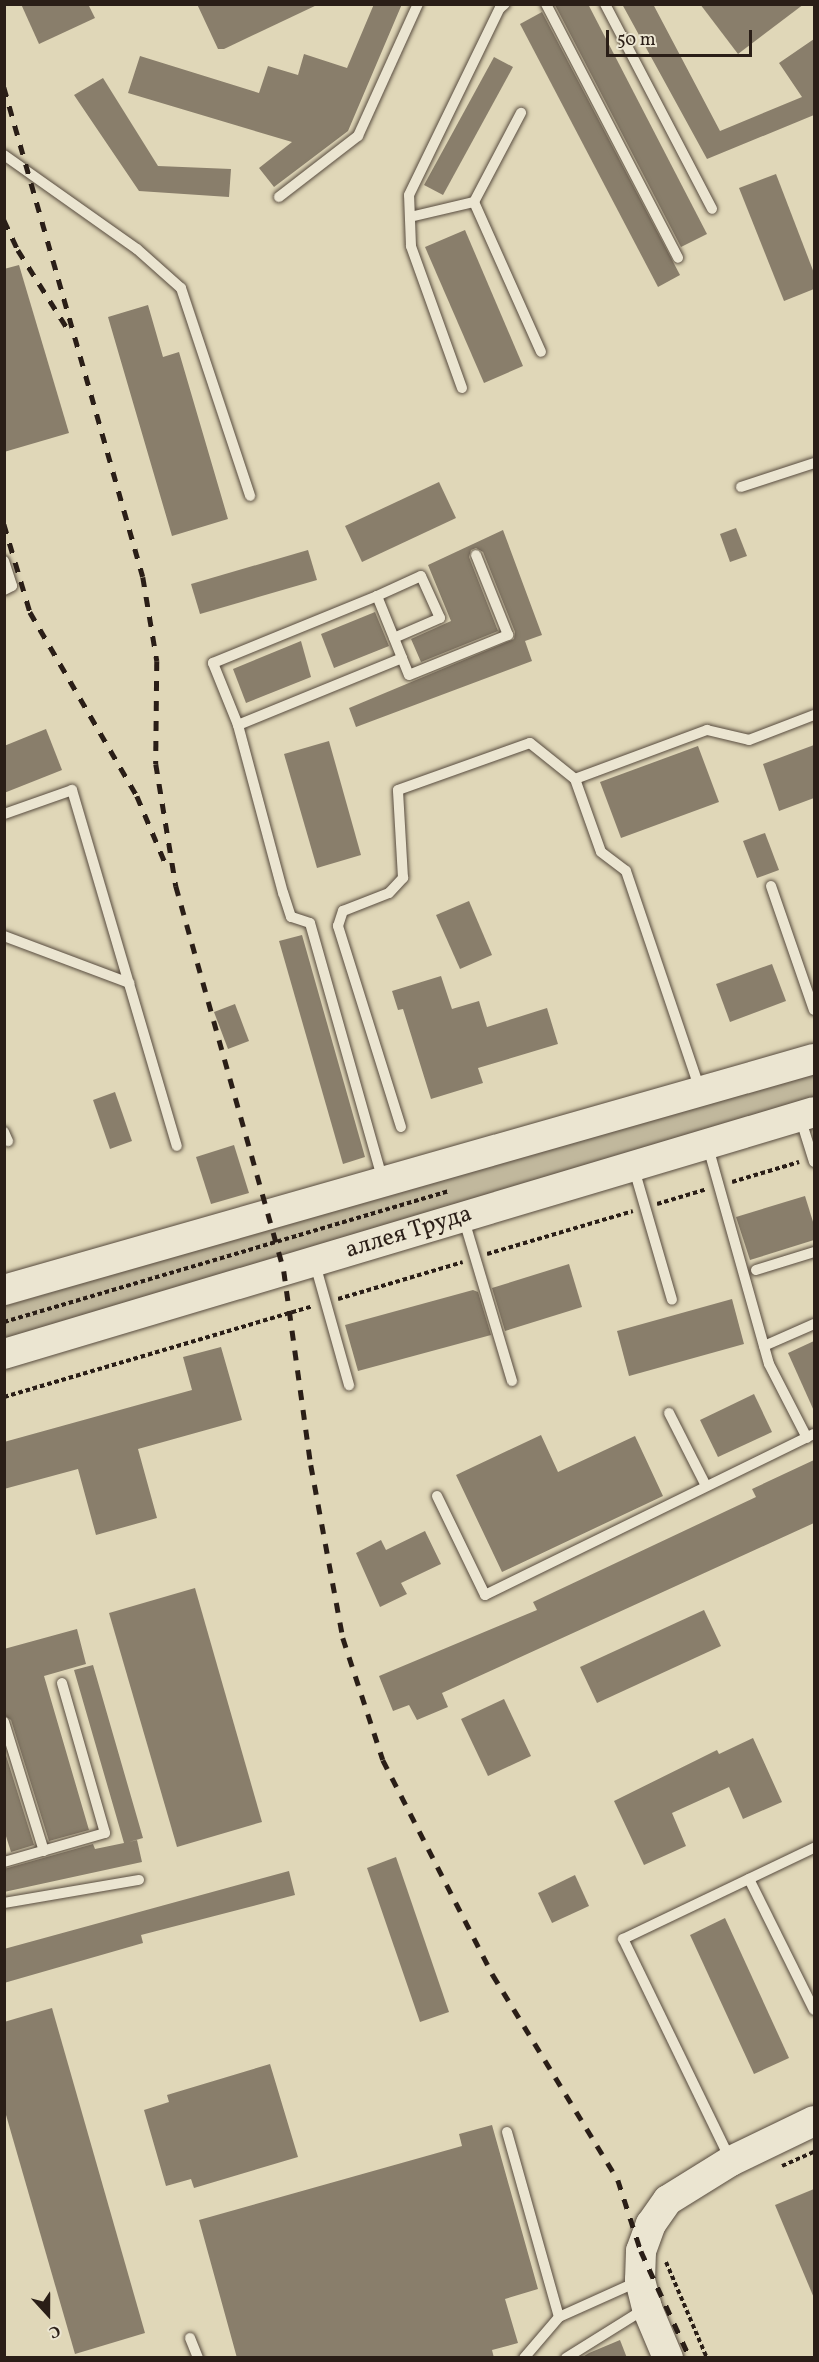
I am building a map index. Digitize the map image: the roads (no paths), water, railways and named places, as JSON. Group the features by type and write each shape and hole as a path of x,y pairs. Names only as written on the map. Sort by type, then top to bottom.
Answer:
{"street":[{"path":"4,1290 814,1059"},
{"name":"аллея Труда","path":"4,1354 314,1261 461,1202 633,1166 807,1114"},
{"path":"669,2358 648,2273 651,2224 668,2200 731,2161 814,2121"}],"lane":[{"path":"279,197 358,136 418,4"},
{"path":"462,388 411,246 409,195 500,8 505,4"},
{"path":"546,4 678,258"},
{"path":"605,4 712,209"},
{"path":"410,217 474,202 521,113"},
{"path":"4,155 137,249 181,288 250,496"},
{"path":"474,202 541,352"},
{"path":"741,487 814,463"},
{"path":"377,596 409,675 508,635 476,555"},
{"path":"4,561 12,586 4,590"},
{"path":"383,1182 310,923 291,917 238,725 213,663 421,576 440,618 394,638"},
{"path":"238,725 402,658"},
{"path":"575,779 707,730 749,740 814,716"},
{"path":"401,1127 338,926 343,911 389,893 403,879 398,790 530,743 575,779 601,852 626,871 701,1091"},
{"path":"4,814 72,790 177,1146"},
{"path":"771,886 814,1010"},
{"path":"4,936 129,983"},
{"path":"807,1114 814,1160"},
{"path":"436,1496 486,1595 811,1436 764,1346 707,1144"},
{"path":"633,1166 672,1300"},
{"path":"461,1202 512,1382"},
{"path":"756,1270 814,1252"},
{"path":"314,1261 349,1385"},
{"path":"764,1346 814,1324"},
{"path":"669,1413 706,1486"},
{"path":"4,1862 105,1833 62,1683"},
{"path":"4,1722 44,1851"},
{"path":"731,2161 623,1939 814,1848"},
{"path":"749,1879 814,2010"},
{"path":"4,1904 139,1880"},
{"path":"507,2132 559,2317"},
{"path":"524,2358 559,2317 648,2273"},
{"path":"566,2358 648,2273"},
{"path":"190,2338 198,2358"}],"railway":[{"path":"4,87 143,577 157,661 156,764 176,886 284,1271 311,1465 343,1638 383,1760 493,1975 618,2180 641,2251 690,2358"},
{"path":"4,220 18,250 71,334"},
{"path":"4,524 30,612 137,796 167,867"}]}
